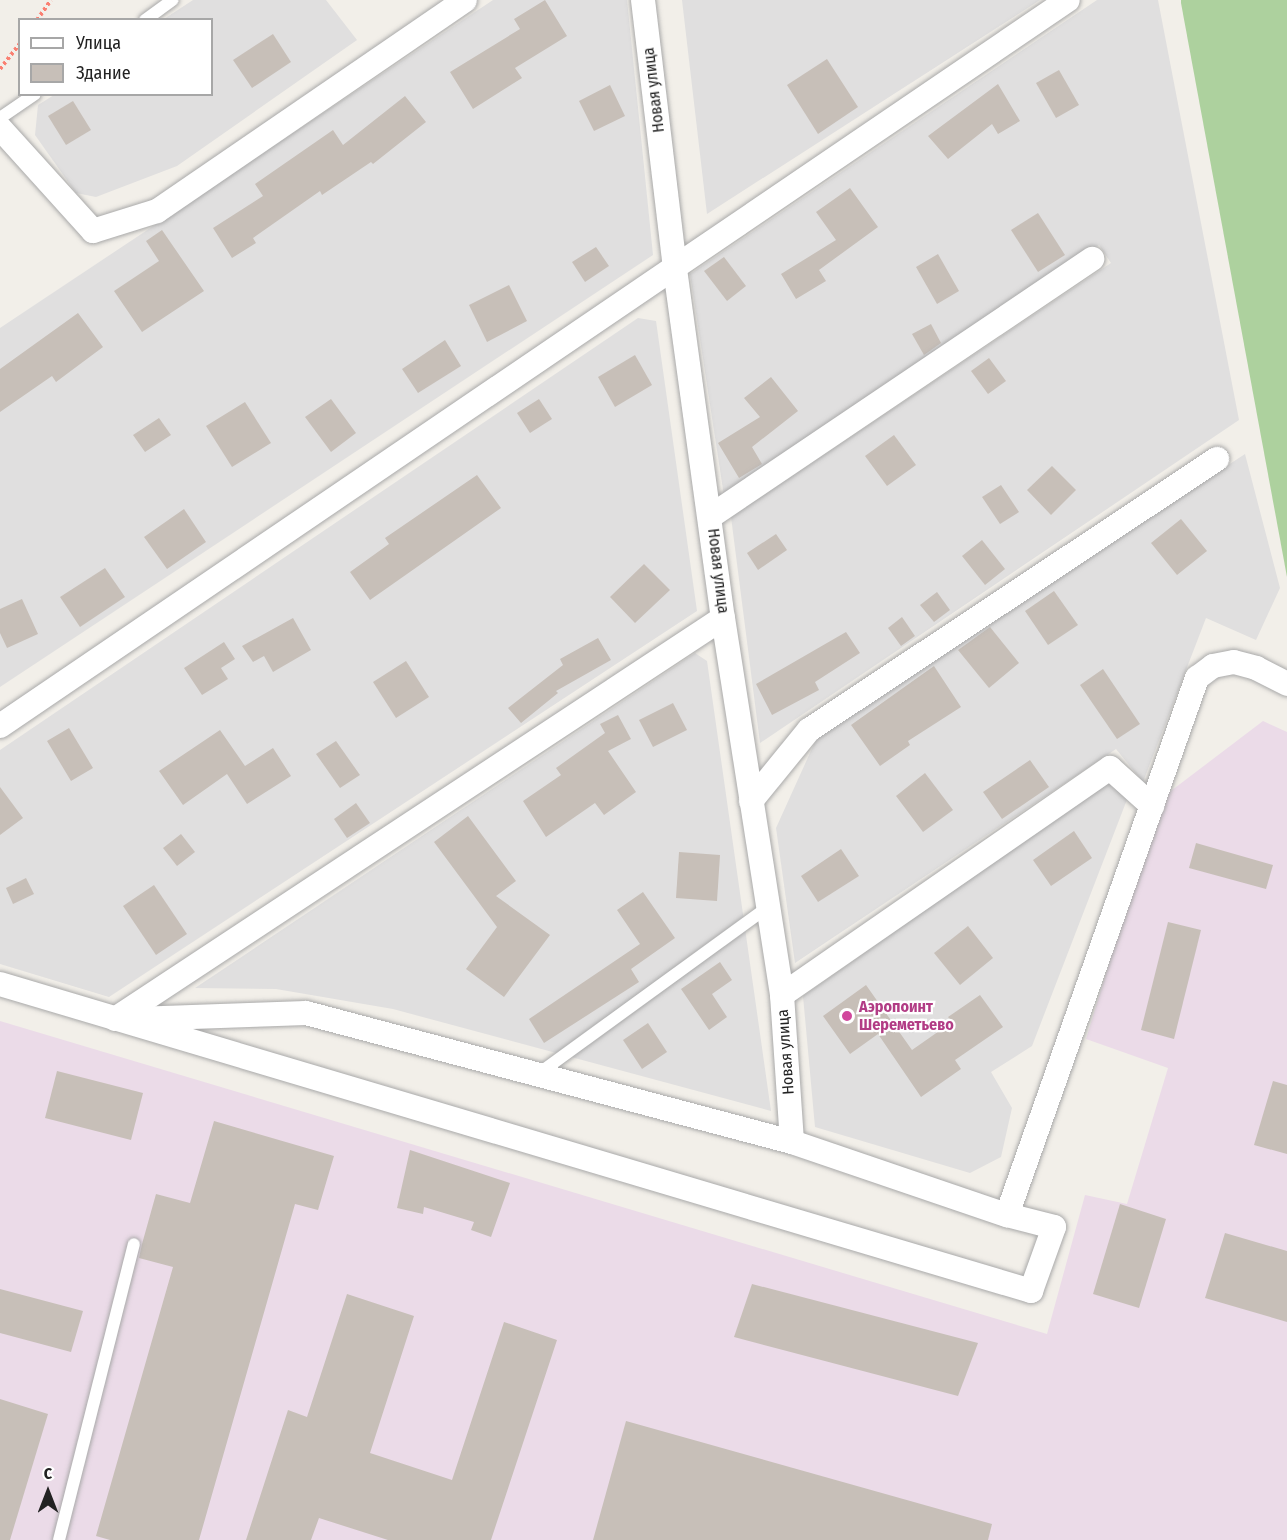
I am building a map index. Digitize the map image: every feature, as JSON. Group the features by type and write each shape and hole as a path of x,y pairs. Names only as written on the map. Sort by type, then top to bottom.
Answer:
{"street":[{"path":"0,128 93,231 157,211 465,0"},
{"name":"Новая улица","path":"643,0 675,269 711,516 723,618 782,995 792,1142"},
{"path":"0,726 1068,0"},
{"path":"711,516 1092,259"},
{"path":"751,801 809,730 1217,459"},
{"path":"115,1019 723,618"},
{"path":"1007,1215 1197,678 1213,666 1234,662 1256,668 1287,684"},
{"path":"782,995 1110,768 1152,806"},
{"path":"0,984 115,1019 1031,1291 1054,1227 1007,1215 792,1142 306,1013 115,1019"}],"lane":[{"path":"148,18 173,0"},
{"path":"0,118 31,96"},
{"path":"536,1075 768,907"},
{"path":"59,1540 135,1244"}],"path":[{"path":"38,18 51,0"},
{"path":"0,69 18,46"}],"shaded area":[{"path":"193,0 326,0 357,40 177,166 96,197 76,193 35,135 38,105 52,96 213,96 213,18 166,18"},
{"path":"493,0 627,0 653,255 0,687 0,328"},
{"path":"682,0 1040,0 707,214"},
{"path":"1097,0 1158,0 1239,420 760,743 731,517 1111,263 1099,245 724,496 690,274"},
{"path":"638,318 656,321 697,611 109,997 0,964 0,750"},
{"path":"1245,454 1280,588 1256,640 1206,618 1143,782 1116,749 795,963 776,828 819,733"},
{"path":"695,653 707,661 771,1111 393,1009 276,989 195,988"},
{"path":"1263,721 1287,732 1287,1540 0,1540 0,1021 1047,1334 1085,1195 1127,1204 1168,1068 1086,1039 1159,800"},
{"path":"1107,783 1128,797 1032,1046 991,1072 1012,1108 1001,1157 970,1173 815,1127 803,996"}],"green space":[{"path":"1181,0 1287,0 1287,577 1181,3"}],"building":[{"path":"545,0 567,36 515,68 522,78 473,109 450,72 520,29 514,19"},
{"path":"273,34 291,62 252,88 233,60"},
{"path":"827,59 858,107 818,134 787,85"},
{"path":"1059,70 1079,105 1056,118 1036,83"},
{"path":"998,84 1020,121 998,134 992,124 948,159 928,136"},
{"path":"610,85 625,116 594,131 579,101"},
{"path":"405,96 426,122 373,164 371,162 322,195 320,191 253,238 256,243 232,258 213,228 263,196 255,184 333,130 343,145"},
{"path":"73,101 91,130 66,145 48,116"},
{"path":"850,188 878,227 819,270 826,281 796,299 781,274 836,240 816,212"},
{"path":"1038,213 1065,255 1038,272 1011,230"},
{"path":"162,230 204,291 142,332 114,291 159,261 146,241"},
{"path":"596,247 609,266 585,282 572,262"},
{"path":"938,254 959,291 937,304 916,267"},
{"path":"724,257 746,286 727,301 704,271"},
{"path":"509,285 527,321 487,342 469,305"},
{"path":"78,313 103,347 56,382 52,376 0,412 0,369"},
{"path":"931,324 941,343 924,355 912,334"},
{"path":"445,340 461,366 418,393 402,369"},
{"path":"635,355 652,385 615,407 598,377"},
{"path":"989,358 1006,381 988,394 971,371"},
{"path":"771,377 798,411 752,447 762,464 739,478 718,443 760,417 744,398"},
{"path":"331,399 356,433 331,452 305,417"},
{"path":"539,399 552,419 530,433 517,413"},
{"path":"245,402 271,443 232,467 206,426"},
{"path":"159,418 171,435 145,452 133,435"},
{"path":"894,435 916,465 887,486 865,456"},
{"path":"1052,466 1076,490 1051,515 1027,490"},
{"path":"477,475 501,508 370,600 350,572 389,544 385,538"},
{"path":"1001,485 1019,512 1000,524 982,497"},
{"path":"184,509 206,542 167,569 144,537"},
{"path":"1181,519 1207,551 1177,575 1151,543"},
{"path":"776,534 787,550 758,570 747,553"},
{"path":"982,540 1005,569 985,585 962,556"},
{"path":"644,564 670,590 635,623 610,597"},
{"path":"105,568 125,597 80,627 60,597"},
{"path":"1054,591 1078,625 1048,645 1025,611"},
{"path":"937,592 950,610 934,622 920,605"},
{"path":"22,599 38,634 7,648 0,633 0,609"},
{"path":"902,617 915,636 901,646 888,628"},
{"path":"293,618 311,650 273,672 264,656 253,662 242,646"},
{"path":"990,627 1019,663 989,688 958,650"},
{"path":"846,632 860,653 815,682 819,690 772,715 756,684"},
{"path":"598,638 611,660 556,691 558,693 521,723 508,708 563,665 560,659"},
{"path":"224,642 235,659 221,668 228,679 202,695 184,668"},
{"path":"406,661 429,697 396,718 373,682"},
{"path":"934,666 961,707 908,741 910,745 880,766 851,725"},
{"path":"1103,669 1140,724 1117,739 1080,685"},
{"path":"673,703 687,730 653,747 639,720"},
{"path":"618,715 631,739 608,751 636,792 604,815 595,803 546,837 523,801 561,775 556,768 605,733 600,724"},
{"path":"69,728 93,768 71,781 47,741"},
{"path":"220,730 245,766 273,748 291,776 247,804 227,774 183,805 159,771"},
{"path":"336,741 360,775 340,788 316,754"},
{"path":"1030,760 1049,787 1002,819 983,792"},
{"path":"925,773 953,810 923,832 896,796"},
{"path":"0,787 23,818 0,835"},
{"path":"356,803 370,823 347,838 334,819"},
{"path":"468,816 516,881 496,896 550,935 504,997 466,969 497,927 434,842"},
{"path":"1074,831 1092,858 1051,886 1033,860"},
{"path":"181,834 195,852 177,866 163,848"},
{"path":"1196,843 1273,865 1266,889 1189,868"},
{"path":"841,849 859,876 818,902 801,876"},
{"path":"679,852 720,855 717,901 676,898"},
{"path":"26,878 34,894 13,904 6,888"},
{"path":"154,885 187,934 156,955 123,906"},
{"path":"643,892 675,938 631,969 639,982 544,1043 529,1019 640,944 617,910"},
{"path":"1168,922 1201,930 1174,1039 1141,1030"},
{"path":"968,926 993,958 960,985 934,953"},
{"path":"720,962 732,980 712,994 727,1017 709,1030 681,989"},
{"path":"866,985 912,1050 952,1022 948,1017 980,995 1003,1027 955,1060 961,1069 921,1097 878,1034 850,1054 823,1016"},
{"path":"648,1023 667,1052 642,1069 623,1040"},
{"path":"57,1071 143,1093 131,1140 45,1118"},
{"path":"1273,1081 1287,1085 1287,1154 1254,1145"},
{"path":"214,1121 334,1156 318,1210 295,1204 199,1540 110,1540 96,1536 173,1267 139,1258 142,1244 156,1194 190,1203"},
{"path":"410,1150 510,1183 491,1237 471,1230 474,1222 424,1207 423,1214 397,1208"},
{"path":"1120,1204 1166,1219 1139,1308 1093,1294"},
{"path":"1225,1233 1287,1251 1287,1322 1205,1298"},
{"path":"752,1284 978,1343 958,1396 734,1337"},
{"path":"0,1289 83,1311 71,1352 0,1333"},
{"path":"347,1294 414,1316 370,1453 452,1480 504,1322 557,1340 491,1540 388,1540 319,1518 311,1540 246,1540 288,1410 307,1417"},
{"path":"0,1399 48,1414 10,1540 0,1540"},
{"path":"626,1421 992,1524 988,1540 593,1540"}],"place":[{"name":"Аэропоинт Шереметьево","path":"847,1016"}]}
